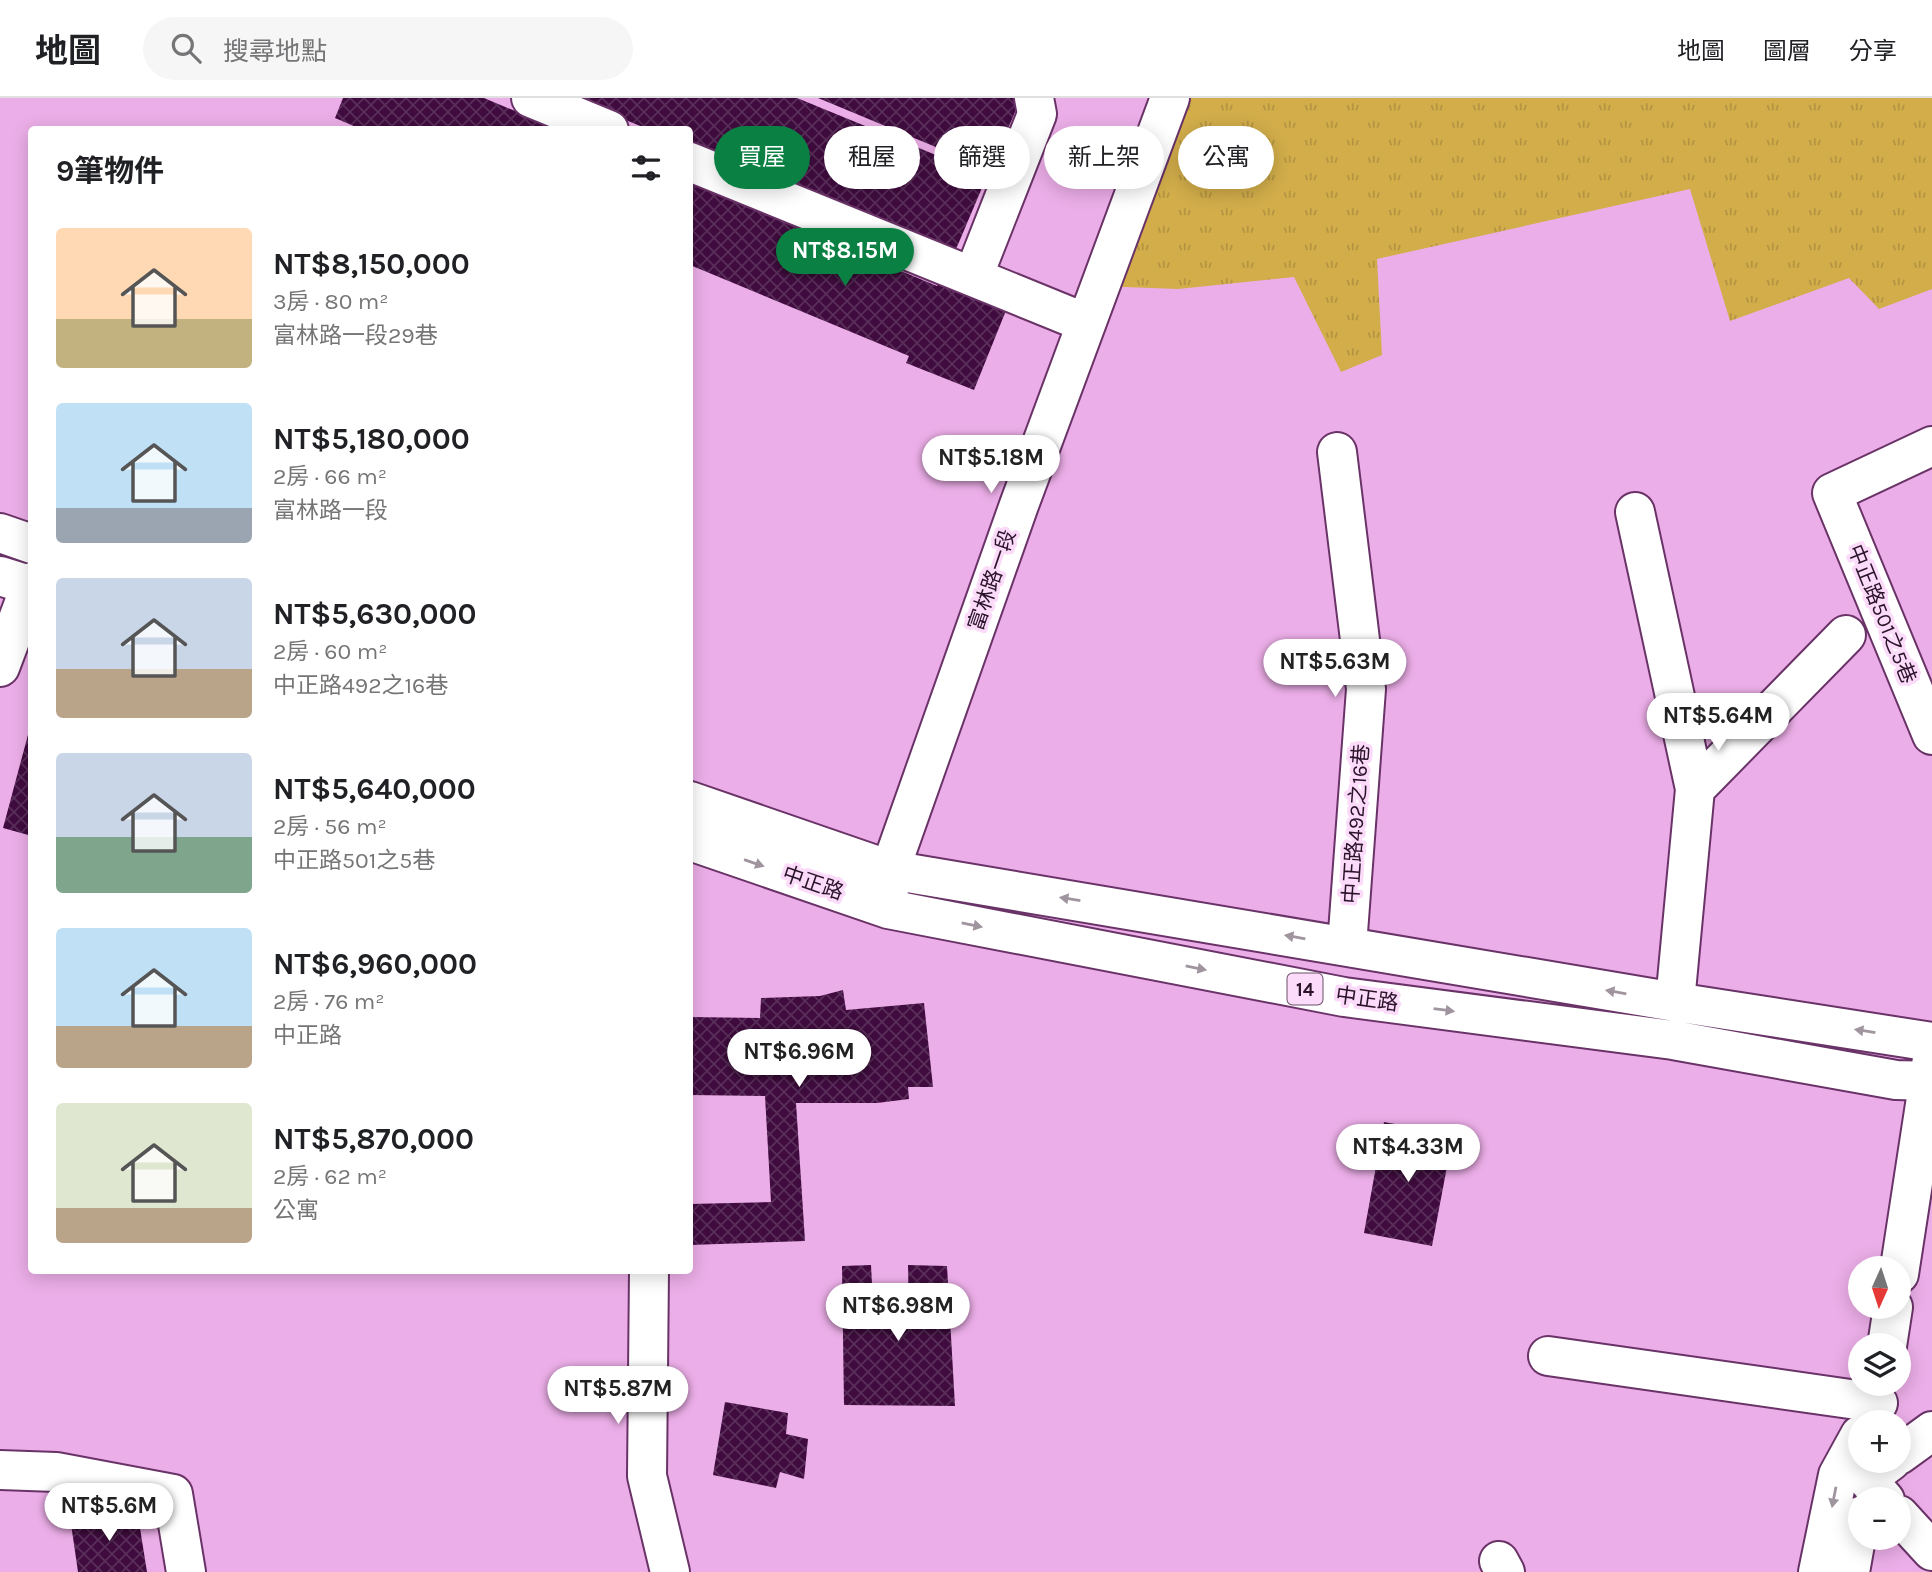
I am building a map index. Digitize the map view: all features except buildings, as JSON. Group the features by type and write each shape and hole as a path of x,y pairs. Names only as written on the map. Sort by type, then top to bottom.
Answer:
{"street":[{"path":"531,98 599,126"},
{"path":"973,277 1037,114 1034,98"},
{"name":"富林路一段","path":"888,909 890,870 1019,505 1170,98"},
{"path":"693,163 1086,323"},
{"name":"中正路501之5巷","path":"1932,446 1832,493 1920,671 1932,735"},
{"name":"中正路492之16巷","path":"1337,452 1366,689 1347,946"},
{"path":"1635,512 1695,789 1675,1002"},
{"path":"0,533 28,543"},
{"path":"0,667 23,582"},
{"path":"1695,789 1846,635"},
{"name":"中正路","path":"693,802 890,870 1675,1002 1932,1042"},
{"name":"中正路","path":"693,842 888,909 1344,997 1673,1040 1896,1080 1931,1073"},
{"path":"1902,1256 1931,1073"},
{"path":"649,1274 647,1476 670,1572"},
{"path":"1548,1356 1850,1410"},
{"path":"1911,1446 1932,1431"},
{"path":"1818,1572 1838,1475 1848,1457"},
{"path":"0,1470 56,1472 173,1494 186,1572"},
{"path":"1850,1572 1873,1486"},
{"path":"1911,1528 1932,1551"}],"green space":[{"path":"1171,98 1932,98 1932,289 1879,309 1849,278 1730,321 1690,189 1377,259 1382,355 1341,372 1294,277 1178,289 1097,286 1135,189 1164,189 1164,126 1160,126"}]}
